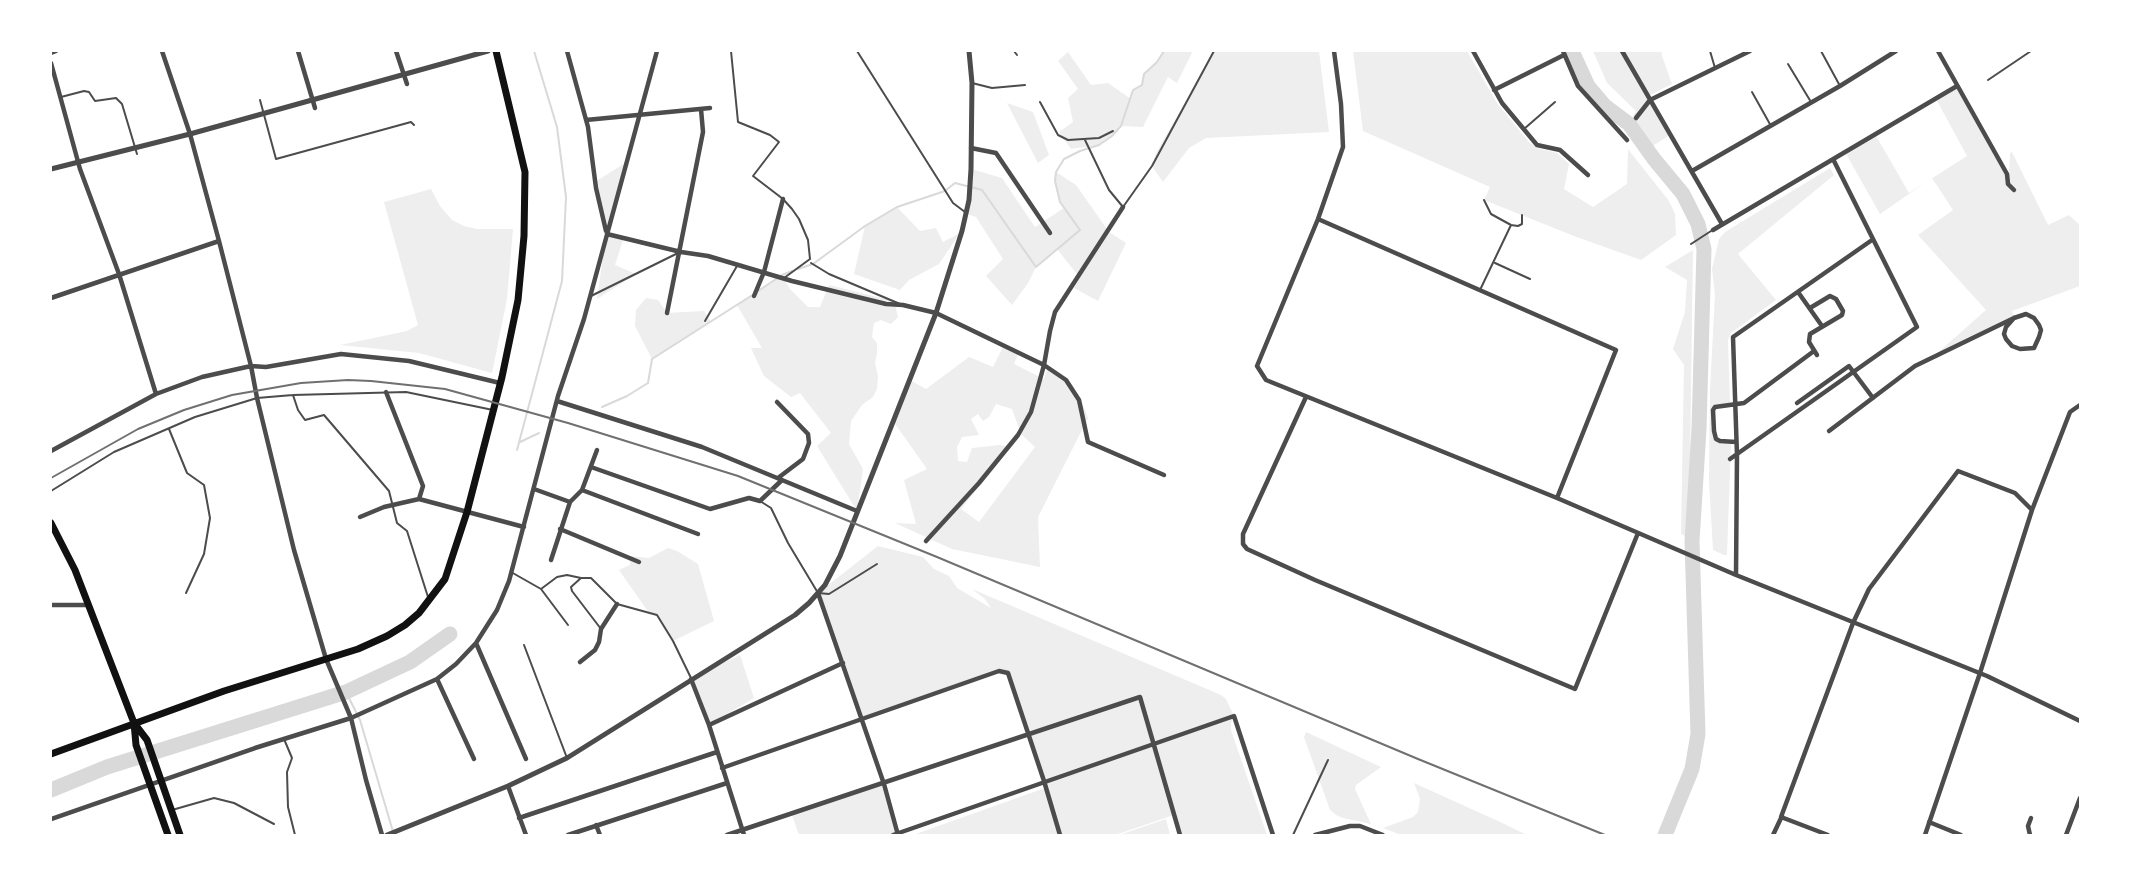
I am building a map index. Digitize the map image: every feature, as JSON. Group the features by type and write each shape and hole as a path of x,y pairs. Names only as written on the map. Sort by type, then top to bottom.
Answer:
{"main road":[{"path":"51,754 224,691 326,659 387,636 405,625 430,601 445,579 467,512 500,383 518,300 526,187 522,152 496,51"},
{"path":"52,528 75,570 135,723 147,740 180,835"},
{"path":"135,723 136,745 168,835"}],"street":[{"path":"51,53 56,51"},
{"path":"162,51 190,134 219,241 294,550 326,659 351,718 382,835"},
{"path":"298,51 315,108"},
{"path":"396,51 407,84"},
{"path":"51,169 190,134 488,51"},
{"path":"567,51 586,120 596,188 607,234"},
{"path":"51,819 284,738 351,718 437,679 456,664 476,643 497,610 511,572 557,401 584,319 657,51"},
{"path":"392,833 508,786 567,758 795,615 825,585 835,566 936,313 967,214 970,187 972,83 969,51"},
{"path":"1334,51 1341,104 1343,147 1318,219 1257,366 1266,380 1557,498 1736,575 1980,673 2080,721"},
{"path":"1473,51 1502,103 1537,145 1560,150 1588,175"},
{"path":"1622,51 1722,224"},
{"path":"1636,118 1650,100 1750,51"},
{"path":"1692,171 1896,51"},
{"path":"1938,51 2007,174 2008,184 2014,190"},
{"path":"1494,90 1564,53 1578,86 1627,140"},
{"path":"51,63 78,162 119,274 156,394"},
{"path":"1713,230 1957,86"},
{"path":"586,120 710,108"},
{"path":"667,313 681,252 694,169 703,132 701,109"},
{"path":"971,148 996,153 1050,233"},
{"path":"1730,459 1917,327 1833,159"},
{"path":"754,296 764,272 783,199"},
{"path":"927,541 1018,435 1031,412 1055,312 1124,207"},
{"path":"1318,219 1616,350 1557,498"},
{"path":"607,234 681,252 708,256 792,281 886,304 903,305 936,313 1044,365 1065,380 1079,400 1089,442 1164,475"},
{"path":"1736,575 1737,454 1733,338 1872,240"},
{"path":"51,298 219,241"},
{"path":"1798,292 1822,326"},
{"path":"1736,442 1716,439 1713,410 1715,407 1744,403 1816,353 1808,338 1822,326 1842,315 1842,308 1836,299 1828,296 1810,308"},
{"path":"1829,431 1915,366 2014,318 2026,314 2034,318 2039,325 2040,337 2034,348 2020,350 2006,339 2004,334 2006,327 2014,318"},
{"path":"51,451 156,394 202,377 251,366 266,367 341,354 409,361 500,383"},
{"path":"1797,403 1849,366 1873,398"},
{"path":"386,392 423,486 419,499"},
{"path":"1306,398 1243,534 1243,544 1247,549 1315,580 1575,689 1638,533"},
{"path":"557,401 702,447 857,511"},
{"path":"591,467 710,509 749,498 760,501 803,459 809,443 808,434 777,402"},
{"path":"1925,835 2032,510 2070,412 2080,405"},
{"path":"550,560 570,502 582,490 597,450"},
{"path":"1773,835 1853,623 1869,589 1958,471 2015,493 2032,510"},
{"path":"534,489 570,502"},
{"path":"582,490 698,534"},
{"path":"360,517 393,505 419,499 524,527"},
{"path":"560,529 639,562"},
{"path":"818,593 884,784 896,835 1234,716 1274,835"},
{"path":"580,662 595,650 601,628 617,604"},
{"path":"51,605 88,605"},
{"path":"476,643 526,759"},
{"path":"709,725 843,663"},
{"path":"722,768 999,672 1008,673 1060,835"},
{"path":"437,679 474,759"},
{"path":"691,679 709,725 743,833"},
{"path":"727,835 743,833 1140,697 1180,835"},
{"path":"519,818 717,752"},
{"path":"568,835 727,783"},
{"path":"508,786 525,835"},
{"path":"2066,835 2080,798"},
{"path":"1782,816 1828,835"},
{"path":"2030,835 2028,826 2031,818"},
{"path":"1929,822 1961,835"},
{"path":"596,825 600,835"},
{"path":"1316,835 1350,825 1360,826 1383,835"}],"lane":[{"path":"731,51 738,122 770,135 779,142 753,176 783,199 799,219 808,240 810,259 784,278"},
{"path":"857,51 953,203 967,214"},
{"path":"1014,51 1017,55"},
{"path":"1085,140 1109,190 1124,207 1152,166 1214,51"},
{"path":"1710,51 1714,68"},
{"path":"1821,51 1840,86"},
{"path":"1988,80 2031,51"},
{"path":"1788,64 1811,102"},
{"path":"972,83 992,87 1025,85"},
{"path":"60,98 84,91 89,92 94,101 116,98 122,104 137,154"},
{"path":"1752,92 1771,126"},
{"path":"260,100 276,159 411,122 414,126"},
{"path":"1040,102 1058,135 1068,140 1099,138 1113,131"},
{"path":"1524,129 1555,102"},
{"path":"1484,200 1491,214 1512,225 1522,224 1522,215"},
{"path":"1480,290 1512,225"},
{"path":"1691,244 1713,230"},
{"path":"589,297 681,252"},
{"path":"811,263 828,274 903,305"},
{"path":"1495,263 1530,279"},
{"path":"705,321 737,265"},
{"path":"51,491 114,452 195,417 257,398 406,392 493,410"},
{"path":"293,395 298,410 305,420 324,415 389,490 397,523 407,531 430,601"},
{"path":"169,429 187,473 204,485 210,519 204,554 186,593"},
{"path":"760,501 771,508 788,543 818,593 829,594 877,564"},
{"path":"511,572 541,589 568,625"},
{"path":"541,589 557,577 567,575 591,578 617,604 657,615 673,641 691,679"},
{"path":"581,578 572,587 572,591 601,628"},
{"path":"524,645 567,758"},
{"path":"284,738 292,759 286,772 288,807 295,835"},
{"path":"1293,835 1328,760"},
{"path":"172,810 214,798 234,803 274,824"}],"shaded area":[{"path":"1164,51 1190,51 1192,53 1177,83 1168,77 1143,127 1121,126 1099,145 1071,149 1059,132 1073,122 1068,98 1078,89 1058,61 1068,52 1091,85 1108,83 1131,99 1133,90 1142,85 1144,74 1157,62"},
{"path":"1215,51 1319,51 1329,132 1206,138 1189,148 1163,182 1152,166 1156,153"},
{"path":"1353,51 1467,51 1497,103 1529,142 1537,148 1557,153 1569,164 1564,189 1593,207 1627,184 1628,149 1669,201 1675,214 1676,235 1641,260 1484,200 1490,187 1363,131"},
{"path":"1593,51 1665,51 1661,53 1672,84 1648,96 1670,135 1646,150 1628,130 1636,111 1607,83"},
{"path":"1957,86 2009,177 2010,153 2012,152 2048,225 2069,215 2080,225 2080,286 2012,311 2014,318 1934,356 1986,310 1918,235 1953,210 1932,178 1967,156 1936,99"},
{"path":"1007,103 1033,112 1049,155 1038,163"},
{"path":"1875,134 1909,193 1926,182 1880,214 1845,152"},
{"path":"625,163 607,234 624,237 615,265 636,274 597,299 606,236 595,182"},
{"path":"1830,168 1834,175 1738,254 1776,300 1731,333 1728,340 1730,405 1719,405 1713,410 1716,439 1731,442 1727,555 1724,555 1713,550 1709,481 1710,389 1715,295 1712,269 1719,239 1725,232"},
{"path":"971,169 1002,178 1035,227 1064,208 1060,202 1055,181 1056,172 1076,185 1109,232 1126,243 1098,301 1074,288 1080,278 1057,249 1036,267 1012,305 986,276 1003,259 976,217 967,214"},
{"path":"431,189 440,206 452,220 464,226 477,229 513,229 507,299 492,373 419,353 340,345 407,331 418,325 384,202"},
{"path":"897,207 920,231 936,228 943,242 960,233 939,264 909,280 900,290 854,274 865,226"},
{"path":"1693,250 1689,538 1681,534 1684,365 1673,349 1685,312 1687,280 1665,267"},
{"path":"782,275 790,289 808,307 820,307 829,285 898,302 896,309 898,317 891,324 881,320 874,323 872,337 877,343 875,363 878,376 877,389 873,397 862,405 851,421 849,444 863,469 857,511 817,446 831,433 800,393 791,397 764,376 751,348 762,348 737,305"},
{"path":"646,298 658,300 667,313 704,311 711,322 652,359 635,326 636,310"},
{"path":"1004,345 1019,352 1014,364 1044,379 1048,366 1067,383 1083,405 1088,418 1038,517 1040,567 952,549 895,523 916,524 904,480 927,469 893,421 910,380 926,389 969,357 993,367","holes":["996,404 1012,409 1021,434 1035,447 979,522 961,509 1010,447 1000,445 972,448 967,462 958,461 957,447 962,437 979,435 971,419 978,414 983,421 989,417"]},
{"path":"878,546 923,557 934,569 949,576 957,588 991,608 985,599 972,589 1221,695 1226,699 1234,716 1231,730 1267,835 1180,835 1174,815 1115,835 1060,835 1008,673 999,672 863,719 818,593"},
{"path":"668,548 698,564 714,621 673,641 658,616 649,613 619,570 630,565 630,556 649,558"},
{"path":"740,655 754,698 709,725 691,679"},
{"path":"1306,732 1381,767 1356,785 1355,789 1371,824 1343,818 1330,810 1304,737"},
{"path":"1414,783 1527,835 1401,835 1383,828 1413,817 1418,812 1420,799"},
{"path":"884,784 897,834 799,835 792,815"},
{"path":"1045,788 1058,835 913,835"},
{"path":"1166,819 1170,835 1119,835"}],"waterway":[{"path":"517,450 562,281 566,197 557,127 534,51"},
{"path":"798,269 813,264 865,226 897,207 945,191 955,183 982,190 1036,267 1080,230 1060,202 1055,181 1056,172 1064,159 1099,145 1121,126 1133,90 1142,85 1144,74 1157,62 1164,51"},
{"path":"1572,51 1588,86 1605,106 1629,124 1683,194 1698,224 1704,249 1699,429 1692,541 1698,734 1692,769 1665,835"},
{"path":"758,291 792,271"},
{"path":"602,407 627,396 648,383 652,359 754,294"},
{"path":"520,442 539,433"},
{"path":"51,790 107,767 346,692 410,662 450,634"},
{"path":"346,692 360,720 394,835"}],"railway":[{"path":"51,478 138,429 184,410 232,395 301,383 348,380 445,389 568,423 738,476 1605,835"}]}
